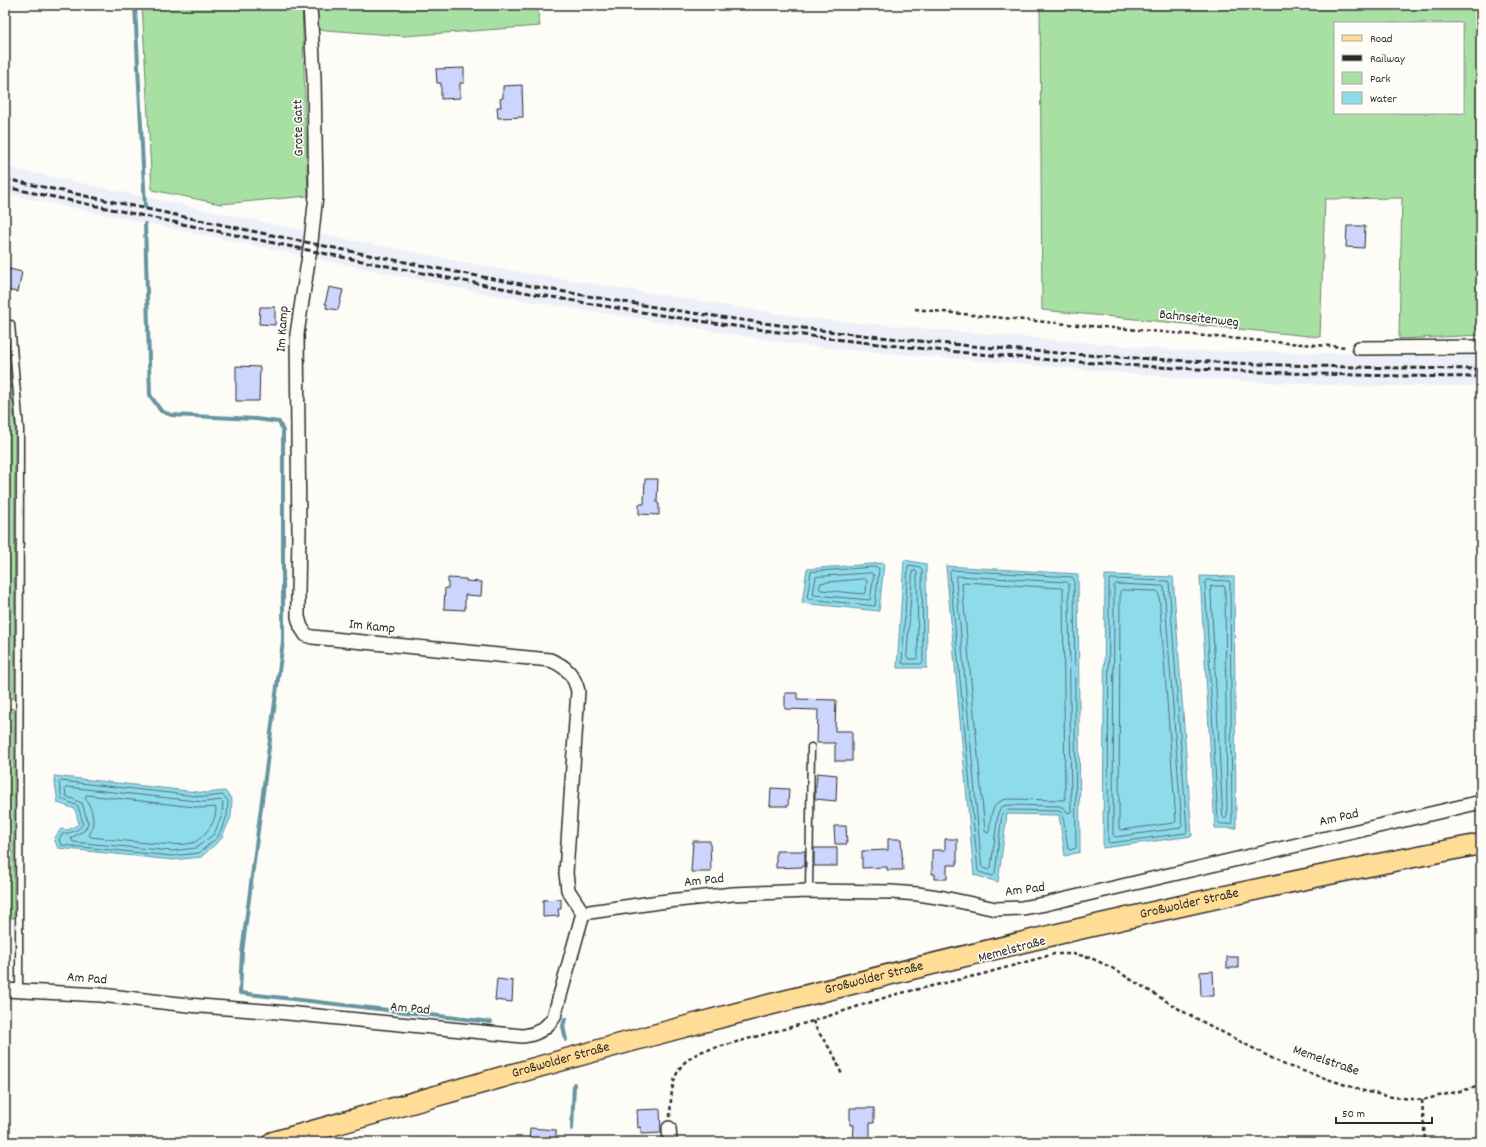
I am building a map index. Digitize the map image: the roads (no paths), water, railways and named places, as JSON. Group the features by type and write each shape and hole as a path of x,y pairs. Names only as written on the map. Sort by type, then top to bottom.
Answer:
{"main road":[{"name":"Großwolder Straße","path":"273,1142 489,1080 694,1024 1029,940 1413,856 1481,844"}],"street":[{"name":"Grote Gatt","path":"310,5 314,78 316,195 310,250"},
{"name":"Im Kamp","path":"310,250 297,334 299,532 298,617 301,627 306,635 312,637 550,660 566,668 572,675 578,691 566,873 568,890 583,914"},
{"path":"1359,348 1481,347"},
{"name":"Am Pad","path":"5,990 19,992 101,995 188,1006 277,1012 530,1036 548,1026 554,1018 583,914 659,902 733,894 808,891 891,892 918,894 952,899 996,909 1022,908 1045,904 1481,802"},
{"path":"669,1128 670,1142"}],"lane":[{"path":"11,324 20,428 19,992"},
{"path":"808,891 811,747"}],"water":[{"path":"904,560 926,564 927,668 897,668"},
{"path":"884,563 879,611 802,603 807,569"},
{"path":"946,566 1078,574 1080,852 1065,856 1059,815 1007,814 998,882 974,875"},
{"path":"1105,575 1173,577 1192,836 1103,848"},
{"path":"1200,576 1234,577 1236,828 1215,828"},
{"path":"54,776 206,793 225,791 232,799 231,817 221,839 201,857 173,860 58,848 54,839 61,829 68,830 79,824 75,809 58,803"}],"waterway":[{"path":"135,5 145,207"},
{"path":"145,224 150,395 161,411 171,415 256,419 279,422 283,431 283,641 242,952 240,993 491,1022"},
{"path":"565,1019 563,1026 566,1040"},
{"path":"572,1129 574,1084"}],"railway":[{"path":"5,179 418,265 667,309 768,324 869,336 1073,354 1277,365 1481,369"},
{"path":"5,187 335,256 501,288 584,303 768,331 870,343 1073,362 1277,373 1481,377"}]}
